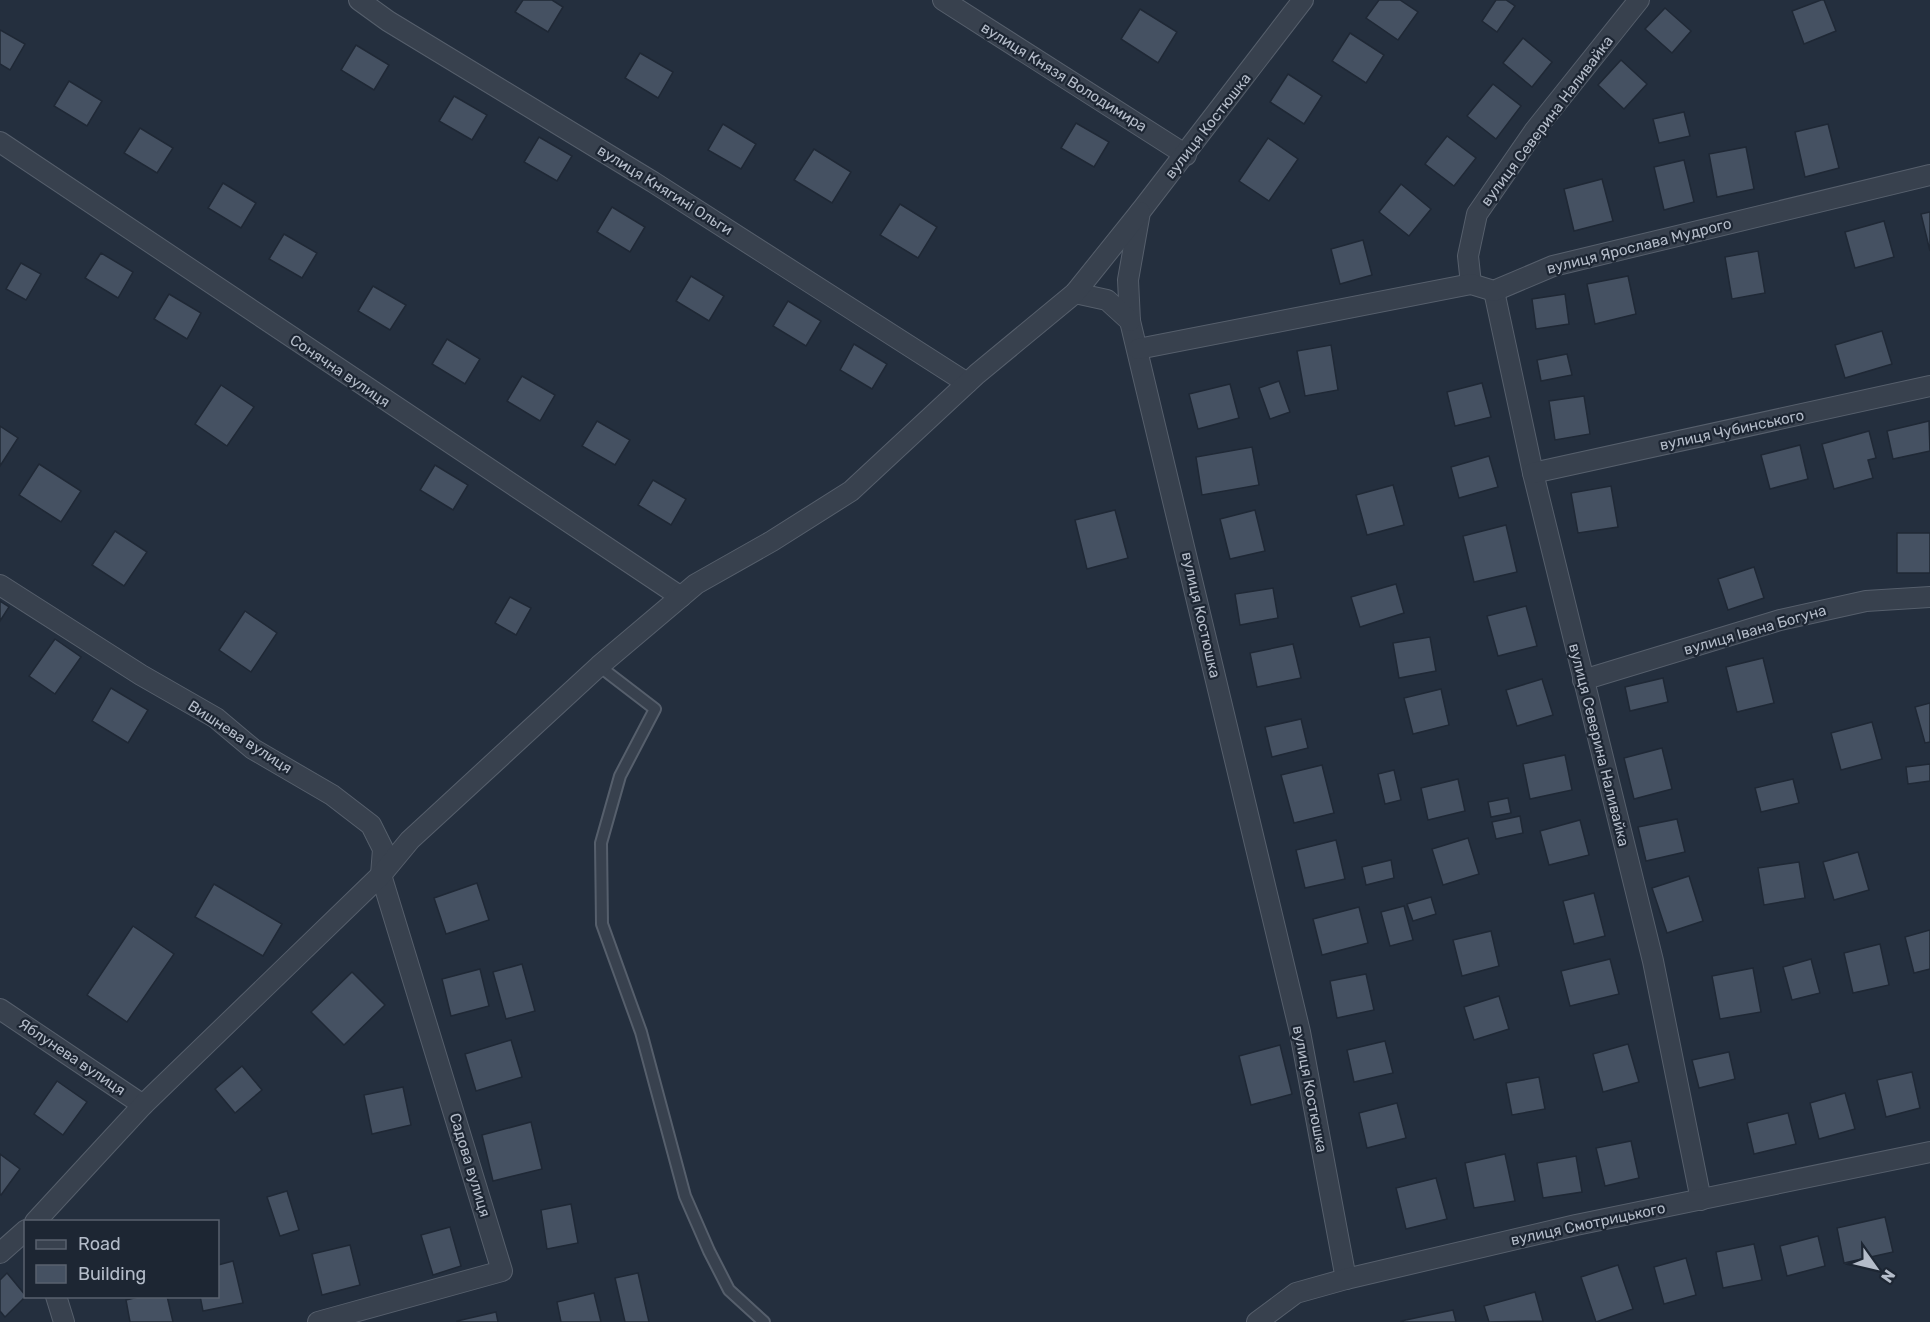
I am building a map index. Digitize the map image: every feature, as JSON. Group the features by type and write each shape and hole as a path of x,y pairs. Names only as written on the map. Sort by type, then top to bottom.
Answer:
{"street":[{"name":"вулиця Княгині Ольги","path":"359,0 388,21 753,244 968,383"},
{"name":"вулиця Князя Володимира","path":"943,0 1186,154"},
{"name":"вулиця Костюшка","path":"1303,0 1140,212 1128,280 1130,321 1300,1032 1346,1279"},
{"name":"вулиця Северина Наливайка","path":"1471,284 1468,256 1478,213 1535,130 1639,0"},
{"name":"Сонячна вулиця","path":"0,142 681,597"},
{"name":"вулиця Ярослава Мудрого","path":"1494,291 1553,266 1930,175"},
{"path":"36,1220 144,1105 381,875 410,840 598,666 696,584 772,541 851,491 968,383 1075,293 1140,212"},
{"path":"1138,349 1471,284 1494,291"},
{"name":"вулиця Северина Наливайка","path":"1494,291 1533,474 1653,961 1701,1200"},
{"path":"1075,293 1107,300 1130,321"},
{"name":"вулиця Чубинського","path":"1533,474 1930,386"},
{"name":"Вишнева вулиця","path":"0,585 141,675 216,718 253,749 348,807 371,825 383,849 381,875"},
{"name":"вулиця Івана Богуна","path":"1583,680 1780,620 1866,601 1930,597"},
{"name":"Садова вулиця","path":"318,1322 502,1271 381,875"},
{"name":"Яблунева вулиця","path":"0,1009 144,1105"},
{"name":"вулиця Смотрицького","path":"1257,1322 1296,1293 1346,1279 1576,1225 1930,1152"},
{"path":"0,1253 24,1232"},
{"path":"57,1298 64,1322"}],"lane":[{"path":"598,666 655,709 621,776 601,843 602,924 641,1032 685,1196 729,1290 764,1322"}],"building":[{"path":"523,0 552,0 563,7 548,32 515,12"},
{"path":"1379,0 1400,0 1418,12 1398,40 1366,18"},
{"path":"1496,0 1506,0 1515,6 1497,32 1482,21"},
{"path":"1824,0 1836,31 1804,44 1792,11"},
{"path":"1665,8 1691,31 1672,53 1645,29"},
{"path":"1140,9 1177,32 1158,63 1121,39"},
{"path":"0,30 25,44 10,70 0,64"},
{"path":"1350,33 1384,55 1366,83 1332,61"},
{"path":"1523,38 1552,62 1532,87 1503,63"},
{"path":"356,45 389,65 374,90 341,70"},
{"path":"640,53 673,72 658,98 625,78"},
{"path":"1621,60 1647,84 1624,109 1598,85"},
{"path":"1288,74 1322,96 1304,124 1270,102"},
{"path":"69,81 102,101 87,126 54,106"},
{"path":"1493,84 1521,106 1496,139 1467,116"},
{"path":"454,96 487,115 472,140 439,121"},
{"path":"1684,112 1690,136 1659,143 1653,119"},
{"path":"1076,123 1109,142 1094,167 1061,148"},
{"path":"723,124 756,144 741,169 708,150"},
{"path":"1828,124 1839,168 1805,177 1795,132"},
{"path":"140,128 173,148 157,173 124,153"},
{"path":"1447,136 1476,158 1454,186 1425,164"},
{"path":"539,137 572,156 557,181 524,162"},
{"path":"1268,138 1298,159 1269,201 1239,181"},
{"path":"1746,147 1754,189 1717,197 1709,154"},
{"path":"814,149 851,172 832,203 794,180"},
{"path":"1684,160 1694,202 1664,210 1654,167"},
{"path":"1602,179 1613,221 1574,231 1564,189"},
{"path":"223,183 256,203 241,228 208,208"},
{"path":"1401,184 1431,209 1409,236 1379,212"},
{"path":"900,204 937,227 918,258 880,235"},
{"path":"612,207 645,227 630,252 597,232"},
{"path":"1930,212 1930,251 1921,214"},
{"path":"1884,221 1894,257 1855,268 1845,232"},
{"path":"284,234 317,253 302,278 269,259"},
{"path":"1363,240 1372,275 1340,284 1331,249"},
{"path":"1758,251 1765,293 1732,299 1725,257"},
{"path":"101,253 133,272 118,298 85,278"},
{"path":"21,263 41,274 26,300 6,289"},
{"path":"691,276 724,296 709,321 676,301"},
{"path":"1628,276 1636,314 1595,324 1587,284"},
{"path":"373,286 406,305 390,330 358,311"},
{"path":"169,294 201,313 187,339 154,319"},
{"path":"1565,294 1569,324 1536,329 1532,299"},
{"path":"788,301 821,321 806,346 773,326"},
{"path":"1882,331 1892,364 1845,378 1835,345"},
{"path":"447,339 480,359 465,384 432,364"},
{"path":"854,344 887,364 872,389 840,370"},
{"path":"1331,345 1338,390 1305,396 1297,351"},
{"path":"1567,354 1572,375 1541,381 1537,360"},
{"path":"522,376 555,395 540,421 507,401"},
{"path":"1279,381 1290,412 1270,419 1259,388"},
{"path":"1482,383 1491,417 1455,426 1447,392"},
{"path":"1230,384 1239,418 1198,429 1189,394"},
{"path":"221,385 254,407 227,446 195,424"},
{"path":"1584,396 1590,434 1555,440 1549,401"},
{"path":"597,421 630,440 615,465 582,446"},
{"path":"1929,421 1930,451 1893,459 1887,431"},
{"path":"0,426 18,438 0,466"},
{"path":"1869,431 1876,458 1868,460 1873,478 1834,489 1822,444"},
{"path":"1800,445 1808,479 1770,489 1761,455"},
{"path":"1252,447 1259,485 1202,495 1196,457"},
{"path":"1489,456 1498,487 1459,498 1451,467"},
{"path":"39,464 81,491 61,522 19,495"},
{"path":"435,465 468,485 453,510 420,490"},
{"path":"653,480 686,499 671,525 638,505"},
{"path":"1393,485 1404,525 1367,535 1356,495"},
{"path":"1611,486 1618,527 1578,533 1571,493"},
{"path":"1115,510 1128,558 1087,569 1075,520"},
{"path":"1255,510 1265,551 1230,559 1220,519"},
{"path":"1506,525 1517,572 1474,582 1463,536"},
{"path":"115,531 147,552 124,586 92,565"},
{"path":"1897,533 1930,533 1930,573 1897,573"},
{"path":"1754,567 1764,598 1728,610 1718,579"},
{"path":"1396,584 1404,613 1360,627 1351,597"},
{"path":"1273,588 1278,618 1240,625 1235,594"},
{"path":"510,597 531,608 516,635 495,623"},
{"path":"0,601 9,607 0,621"},
{"path":"1526,606 1537,646 1498,656 1487,616"},
{"path":"245,611 277,633 251,672 219,650"},
{"path":"1430,637 1436,671 1399,678 1393,643"},
{"path":"55,639 81,657 55,694 29,676"},
{"path":"1293,644 1301,678 1257,687 1250,653"},
{"path":"1763,658 1774,703 1737,712 1726,667"},
{"path":"1663,678 1668,702 1630,711 1625,687"},
{"path":"1542,679 1553,715 1517,726 1506,690"},
{"path":"111,688 148,710 128,743 92,721"},
{"path":"1441,689 1449,725 1413,734 1404,698"},
{"path":"1930,703 1930,742 1925,743 1915,707"},
{"path":"1301,719 1308,748 1272,757 1265,727"},
{"path":"1872,722 1882,759 1841,770 1831,733"},
{"path":"1662,748 1672,789 1634,799 1624,758"},
{"path":"1565,755 1572,790 1530,799 1523,764"},
{"path":"1930,764 1930,781 1908,784 1906,767"},
{"path":"1322,765 1334,813 1294,823 1281,775"},
{"path":"1394,770 1401,800 1385,804 1378,774"},
{"path":"1458,779 1465,811 1428,820 1421,788"},
{"path":"1793,779 1799,803 1761,812 1755,788"},
{"path":"1508,798 1511,813 1491,817 1488,802"},
{"path":"1520,816 1523,833 1496,839 1492,822"},
{"path":"1677,819 1685,852 1646,861 1638,827"},
{"path":"1580,820 1589,855 1549,865 1540,831"},
{"path":"1468,838 1479,874 1443,885 1432,849"},
{"path":"1336,840 1345,879 1305,888 1296,850"},
{"path":"1858,852 1869,890 1834,900 1823,862"},
{"path":"1391,860 1394,878 1366,885 1362,867"},
{"path":"1799,862 1805,898 1764,905 1758,868"},
{"path":"1689,876 1703,921 1667,933 1652,888"},
{"path":"477,883 489,920 446,934 434,898"},
{"path":"214,884 282,924 263,956 195,917"},
{"path":"1594,893 1605,936 1574,944 1563,901"},
{"path":"1431,897 1436,914 1413,921 1407,904"},
{"path":"1404,906 1413,940 1390,946 1381,912"},
{"path":"1359,907 1368,943 1322,955 1313,919"},
{"path":"133,926 174,954 127,1022 87,995"},
{"path":"1930,930 1930,969 1914,973 1905,937"},
{"path":"1491,931 1499,966 1462,976 1453,940"},
{"path":"1880,944 1889,985 1853,993 1844,953"},
{"path":"1610,959 1619,994 1570,1006 1561,971"},
{"path":"1811,959 1820,993 1792,1000 1783,967"},
{"path":"522,964 535,1011 506,1019 493,972"},
{"path":"1753,968 1761,1012 1720,1019 1712,976"},
{"path":"480,969 489,1006 451,1016 442,979"},
{"path":"352,972 385,1005 344,1045 311,1012"},
{"path":"1366,974 1374,1010 1337,1018 1330,981"},
{"path":"1499,996 1509,1029 1474,1040 1464,1007"},
{"path":"511,1040 522,1077 476,1091 465,1054"},
{"path":"1385,1041 1393,1073 1354,1082 1347,1050"},
{"path":"1628,1044 1639,1082 1603,1092 1593,1054"},
{"path":"1280,1045 1292,1094 1251,1105 1239,1056"},
{"path":"1729,1052 1735,1079 1699,1088 1692,1060"},
{"path":"242,1066 262,1090 235,1113 215,1089"},
{"path":"1912,1072 1920,1108 1886,1117 1877,1080"},
{"path":"1539,1077 1545,1109 1512,1115 1506,1083"},
{"path":"57,1081 87,1102 63,1135 34,1114"},
{"path":"403,1087 411,1125 372,1134 364,1095"},
{"path":"1845,1093 1855,1129 1819,1139 1810,1103"},
{"path":"1397,1103 1406,1138 1367,1148 1359,1113"},
{"path":"1788,1113 1796,1144 1754,1154 1747,1123"},
{"path":"531,1122 542,1169 493,1181 482,1135"},
{"path":"1631,1141 1639,1178 1605,1186 1596,1148"},
{"path":"0,1154 20,1169 1,1195 0,1194"},
{"path":"1505,1154 1515,1201 1474,1208 1465,1163"},
{"path":"1576,1156 1582,1192 1543,1198 1537,1163"},
{"path":"1436,1178 1447,1219 1406,1229 1396,1188"},
{"path":"287,1191 299,1230 280,1236 267,1197"},
{"path":"571,1204 578,1243 547,1249 541,1210"},
{"path":"1885,1217 1893,1252 1844,1263 1837,1228"},
{"path":"450,1227 461,1266 433,1275 421,1235"},
{"path":"1818,1236 1825,1266 1787,1276 1780,1246"},
{"path":"1754,1244 1762,1280 1723,1288 1716,1252"},
{"path":"350,1245 360,1285 322,1295 312,1254"},
{"path":"1686,1258 1696,1295 1664,1304 1654,1267"},
{"path":"233,1261 243,1303 203,1311 200,1298 219,1298 219,1265"},
{"path":"1618,1265 1633,1309 1596,1322 1581,1277"},
{"path":"7,1273 24,1294 24,1298 5,1317 0,1311 0,1280"},
{"path":"638,1273 649,1322 625,1322 615,1278"},
{"path":"1535,1292 1543,1321 1489,1322 1484,1306"},
{"path":"594,1293 601,1322 561,1322 557,1302"},
{"path":"167,1298 173,1322 130,1322 126,1300"},
{"path":"1453,1310 1456,1322 1401,1322 1401,1321"},
{"path":"496,1312 498,1322 457,1322 457,1321"}]}
